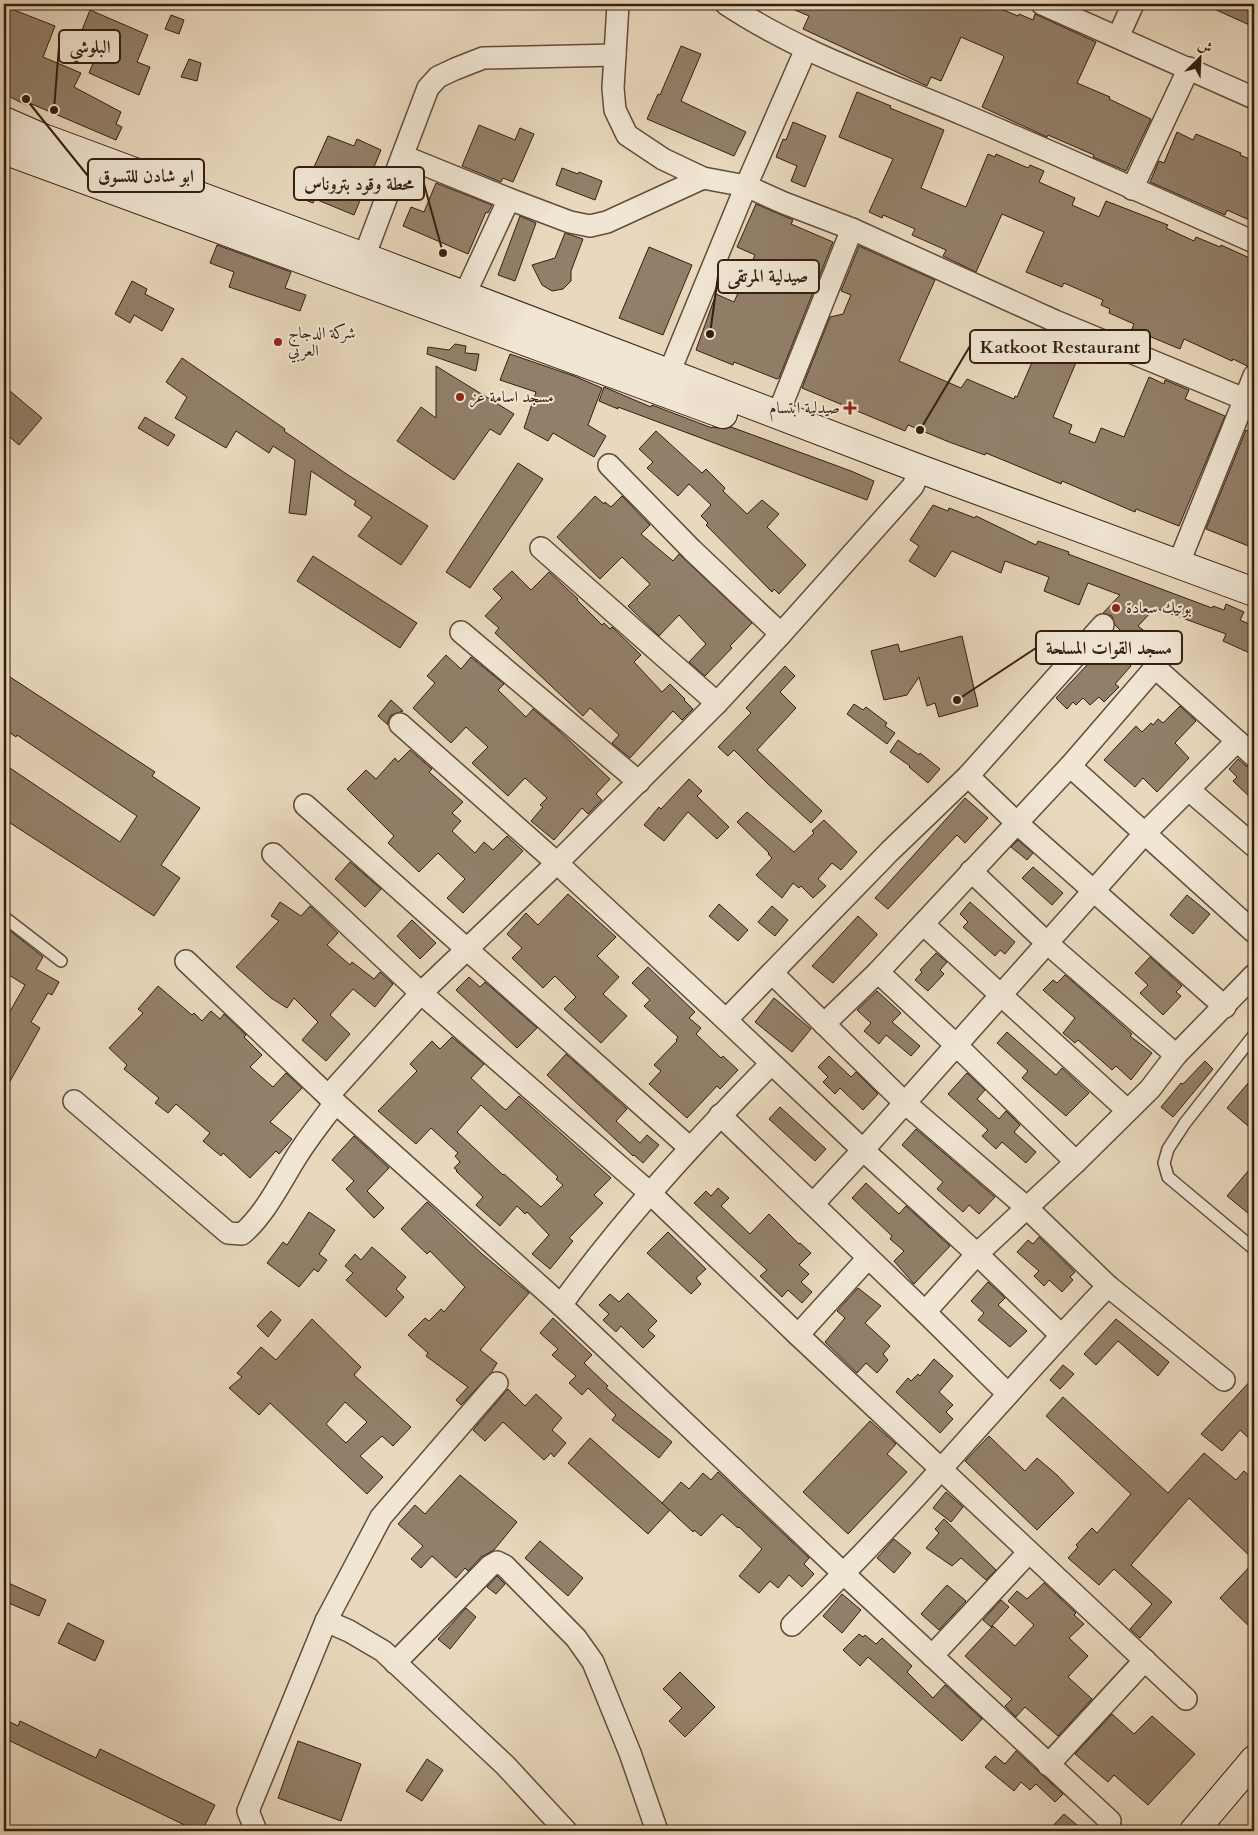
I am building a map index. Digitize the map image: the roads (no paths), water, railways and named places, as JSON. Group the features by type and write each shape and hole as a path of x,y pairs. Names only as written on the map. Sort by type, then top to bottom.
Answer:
{"main road":[{"path":"4,121 44,138 148,190 916,478 1254,609"},
{"path":"4,150 148,190 364,258 420,291 464,296 778,414 916,478 1254,592"},
{"path":"1194,1831 1254,1760"},
{"path":"1219,1831 1254,1789"}],"street":[{"path":"618,4 613,88 615,110 627,135 663,159 704,178 746,186 852,229 1055,321 1249,401"},
{"path":"726,4 751,20 806,49 1029,142 1254,242"},
{"path":"1042,4 1253,95"},
{"path":"1118,37 1133,4"},
{"path":"669,373 746,186 806,49"},
{"path":"364,258 428,88 438,77 455,68 483,58 615,55"},
{"path":"1132,189 1189,68"},
{"path":"403,156 509,200 570,222 590,226 607,222 704,178"},
{"path":"464,296 509,200"},
{"path":"778,414 852,229"},
{"path":"1178,565 1249,401 1254,376"},
{"path":"609,465 692,550 781,634"},
{"path":"74,1101 228,1233 242,1234 251,1226 281,1184 332,1099 420,993 557,863 717,704 781,634 916,478"},
{"path":"541,548 717,704"},
{"path":"726,1020 890,851 968,776 1102,625"},
{"path":"461,632 639,782"},
{"path":"824,1024 878,972 1070,766 1153,670 1159,670 1254,756"},
{"path":"400,724 557,863 863,1150 977,1254 1061,1335"},
{"path":"813,1204 1145,833 1237,741"},
{"path":"1070,766 1254,932"},
{"path":"968,776 1017,823 1224,1008"},
{"path":"1189,790 1254,846"},
{"path":"305,805 690,1148"},
{"path":"273,854 420,993 651,1194 798,1335 1186,1699"},
{"path":"972,871 1048,943 1176,1055"},
{"path":"923,924 1127,1110"},
{"path":"186,961 332,1099 561,1305 844,1574 1110,1821"},
{"path":"772,972 905,1103 1027,1208 1108,1286 1224,1380"},
{"path":"878,972 1076,1162"},
{"path":"925,1312 977,1254 1076,1162 1150,1089 1176,1055 1224,1008 1254,975"},
{"path":"561,1305 593,1260 690,1148 771,1064"},
{"path":"720,1115 1008,1394"},
{"path":"798,1335 868,1258"},
{"path":"792,1625 844,1574 1061,1335 1108,1286"},
{"path":"256,1831 248,1812 326,1621 382,1517 405,1487 497,1384"},
{"path":"932,1656 1029,1552"},
{"path":"395,1663 490,1566 497,1562 505,1566 576,1638 593,1662 630,1753 657,1831"},
{"path":"326,1621 349,1631 383,1651 505,1765 566,1831"},
{"path":"1048,1765 1145,1660"}],"lane":[{"path":"4,917 61,960"},
{"path":"1254,1036 1185,1123 1168,1149 1164,1163 1168,1177 1254,1249"}],"place":[{"name":"ابو شادن للتسوق","path":"26,99"},
{"name":"البلوشي","path":"54,110"},
{"name":"محطة وقود بتروناس","path":"443,253"},
{"name":"صيدلية المرتقى","path":"710,334"},
{"name":"شركة الدجاج العربي","path":"278,342"},
{"name":"مسجد اسامة عز","path":"460,397"},
{"name":"صيدلية ابتسام","path":"850,408"},
{"name":"Katkoot Restaurant","path":"920,430"},
{"name":"بوتيك سعادة","path":"1116,608"},
{"name":"مسجد القوات المسلحة","path":"957,700"}]}
